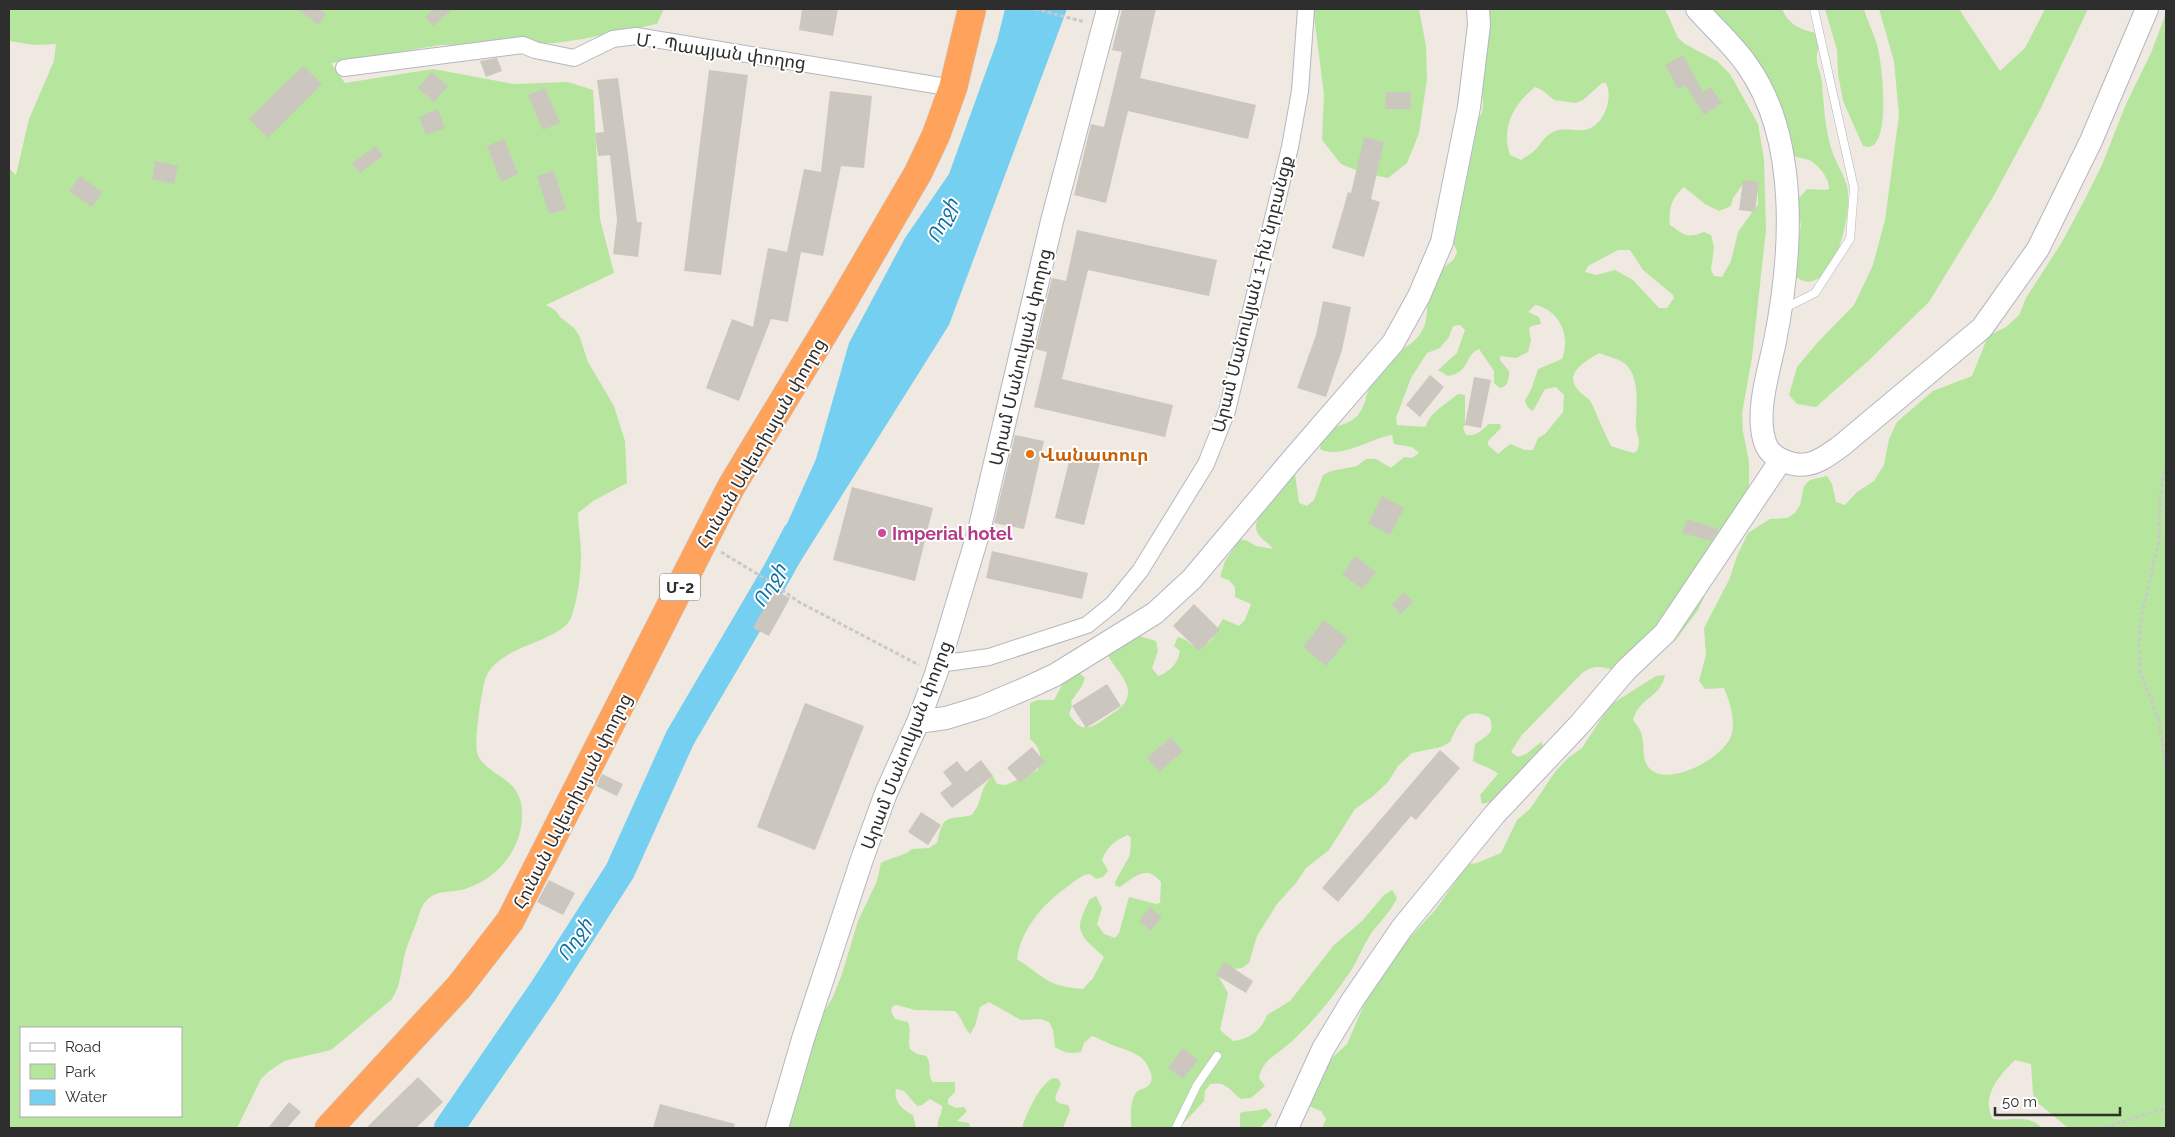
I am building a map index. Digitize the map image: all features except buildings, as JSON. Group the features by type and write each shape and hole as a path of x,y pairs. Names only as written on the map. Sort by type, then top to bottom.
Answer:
{"highway":[{"name":"Հունան Ավետիսյան փողոց","path":"329,1128 459,987 510,921 731,487 918,173 936,135 953,88 972,9"}],"street":[{"name":"Արամ Մանուկյան փողոց","path":"777,1128 803,1039 865,851 886,793 918,722 937,669 979,531 1052,221 1108,9"},
{"name":"Արամ Մանուկյան 1-ին նրբանցք","path":"937,669 990,657 1087,624 1113,604 1140,571 1206,464 1226,411 1290,147 1300,91 1306,9"},
{"path":"918,722 946,718 982,707 1027,688 1055,675 1155,613 1192,579 1291,461 1394,343 1420,296 1442,242 1469,107 1479,25 1478,9"},
{"path":"1697,9 1748,65 1771,108 1780,145 1785,185 1788,246 1781,310 1762,402 1762,434 1767,447 1781,460 1808,464 1823,458 1841,446 1982,328 2038,249 2091,140 2146,9"},
{"name":"Մ․ Պապյան փողոց","path":"344,68 523,45 534,50 574,58 613,39 636,36 953,88"},
{"path":"1287,1128 1323,1049 1352,1000 1402,928 1495,814 1580,724 1626,670 1665,633 1781,460"}],"lane":[{"path":"1781,310 1815,293 1850,239 1854,188 1814,9"},
{"path":"1176,1128 1197,1085 1217,1056"}],"path":[{"path":"1035,9 1070,18"},
{"path":"2166,464 2161,486 2159,539 2141,618 2139,644 2140,671 2159,721 2166,769"},
{"path":"720,551 774,584 799,602 937,669"},
{"path":"2104,1128 2166,1108"}],"green space":[{"path":"9,9 664,9 657,24 583,39 555,43 441,45 331,63 345,83 433,69 514,84 568,82 593,90 600,219 614,273 546,305 555,310 579,335 588,362 614,406 625,441 627,483 593,501 578,513 581,549 580,570 577,595 571,618 565,626 555,633 503,658 493,666 486,677 482,692 476,746 481,760 509,783 516,791 520,800 521,826 513,850 498,870 488,878 465,889 439,893 426,901 421,908 405,953 399,984 391,1000 331,1050 284,1061 268,1072 261,1079 237,1128 9,1128 9,168 16,175 29,119 54,61 56,44 34,45 9,41"},
{"path":"1313,9 1419,9 1426,46 1427,79 1419,133 1407,163 1388,178 1363,173 1341,164 1322,140 1324,94"},
{"path":"1488,9 1665,9 1678,38 1685,44 1717,61 1730,74 1758,124 1764,159 1766,230 1752,357 1742,414 1743,432 1749,461 1749,490 1719,565 1698,610 1675,641 1617,671 1599,667 1591,668 1582,673 1521,736 1511,752 1518,757 1526,754 1541,742 1546,750 1491,802 1482,804 1480,795 1498,774 1473,761 1475,744 1491,731 1490,718 1474,713 1464,718 1450,742 1441,747 1412,753 1398,766 1388,782 1355,809 1329,850 1306,868 1296,883 1277,904 1257,936 1249,963 1242,968 1233,969 1219,977 1228,993 1220,1030 1233,1041 1250,1036 1262,1026 1267,1015 1290,1001 1334,945 1362,921 1384,895 1392,890 1397,898 1389,912 1366,941 1352,969 1316,1017 1300,1034 1263,1066 1259,1078 1265,1086 1251,1098 1241,1099 1224,1085 1210,1084 1205,1091 1204,1101 1179,1128 1131,1128 1133,1098 1138,1091 1148,1086 1152,1078 1147,1065 1134,1053 1092,1036 1084,1043 1081,1052 1065,1052 1055,1047 1053,1030 1049,1022 1040,1019 1021,1020 989,1002 980,1007 975,1026 970,1034 955,1011 915,1010 897,1005 893,1006 891,1011 895,1019 908,1022 910,1049 917,1054 926,1056 933,1082 955,1082 955,1092 948,1099 948,1104 956,1108 964,1107 967,1111 957,1121 969,1123 970,1128 938,1128 942,1106 930,1099 917,1106 904,1091 896,1089 897,1102 902,1108 913,1115 916,1128 786,1128 785,1122 823,1013 832,999 842,974 858,921 877,881 881,863 905,854 912,849 929,848 937,843 944,822 951,818 972,815 976,810 985,785 993,776 997,784 1006,785 1038,770 1040,753 1030,739 1030,703 1038,700 1054,700 1063,683 1078,672 1085,678 1081,688 1071,702 1072,706 1069,714 1073,721 1082,727 1087,728 1102,721 1121,707 1128,696 1125,680 1111,661 1106,650 1139,636 1156,641 1158,651 1152,668 1158,676 1170,669 1175,663 1180,651 1174,646 1178,637 1186,640 1193,646 1201,645 1213,638 1223,619 1239,626 1245,620 1251,604 1235,597 1235,587 1229,580 1220,577 1225,561 1240,539 1256,546 1273,549 1257,532 1258,518 1276,493 1295,474 1299,503 1307,506 1314,500 1323,475 1331,471 1357,466 1366,459 1376,459 1391,468 1404,457 1412,458 1419,453 1412,447 1394,444 1392,435 1337,452 1328,452 1320,449 1325,434 1335,427 1352,420 1360,412 1372,381 1384,363 1393,354 1407,346 1421,332 1426,321 1429,287 1435,275 1456,256 1457,251 1453,243 1466,144 1482,112 1482,85","holes":["1602,83 1606,83 1609,97 1608,104 1597,124 1584,130 1564,129 1553,132 1536,149 1521,160 1510,155 1507,135 1511,117 1521,101 1535,87 1554,100 1576,103 1583,100","1744,183 1758,187 1758,204 1738,232 1731,261 1722,277 1714,276 1711,270 1714,247 1711,235 1704,232 1686,235 1679,231 1670,225 1670,209 1676,195 1684,187 1705,204 1719,211 1731,206 1733,198","1618,250 1630,250 1643,270 1673,295 1674,298 1667,308 1659,308 1633,280 1615,270 1596,275 1585,272 1588,266","1535,305 1551,312 1561,325 1565,342 1562,359 1538,369 1531,390 1525,400 1528,407 1533,411 1545,389 1556,387 1564,395 1563,412 1545,434 1538,438 1533,450 1525,450 1510,444 1498,454 1488,445 1488,441 1501,428 1500,424 1489,424 1476,434 1466,435 1463,428 1465,425 1465,395 1458,394 1439,409 1430,417 1426,427 1397,425 1396,418 1411,378 1427,353 1440,348 1449,337 1453,326 1460,325 1465,330 1457,353 1438,370 1448,376 1455,374 1464,367 1471,355 1479,349 1494,371 1494,383 1500,388 1505,386 1509,371 1500,360 1500,356 1516,358 1528,352 1531,340 1529,329 1531,326 1541,324 1539,317 1528,312","1599,353 1621,361 1629,369 1635,383 1637,400 1636,429 1639,441 1637,451 1633,453 1611,446 1591,402 1574,384 1573,378 1575,373 1583,364","1128,835 1131,838 1130,855 1115,882 1116,886 1120,887 1140,874 1150,874 1161,882 1160,903 1156,904 1129,897 1119,933 1115,938 1104,934 1097,924 1102,908 1096,896 1090,899 1081,919 1081,931 1088,942 1104,957 1093,978 1083,989 1061,986 1047,980 1017,959 1023,937 1034,918 1042,909 1075,881 1090,874 1096,879 1103,877 1108,871 1102,860 1104,855 1112,844"]},
{"path":"1708,9 1782,9 1795,26 1816,33 1821,44 1818,47 1817,60 1822,81 1825,118 1830,143 1846,182 1848,207 1843,234 1834,259 1822,276 1815,280 1808,282 1795,276 1794,268 1801,225 1798,212 1799,198 1807,189 1829,189 1828,181 1820,169 1811,161 1788,153"},
{"path":"1825,9 1864,9 1875,39 1882,72 1883,107 1879,138 1872,146 1863,146 1843,101 1838,74 1837,50"},
{"path":"1879,9 1959,9 2000,71 2025,48 2045,9 2088,9 2040,110 1993,197 1929,302 1867,362 1816,407 1797,404 1789,395 1797,367 1854,305 1873,265 1885,220 1899,115 1894,61"},
{"path":"2166,13 2166,1128 2068,1128 2038,1103 2033,1094 2031,1064 2015,1060 2003,1072 1990,1094 1989,1102 1993,1119 2025,1119 2037,1123 2042,1128 1322,1128 1326,1119 1321,1111 1304,1104 1318,1071 1347,1044 1366,1000 1396,953 1436,909 1468,864 1477,863 1501,853 1517,820 1530,809 1555,772 1568,758 1582,748 1610,705 1656,676 1665,675 1659,689 1640,706 1633,720 1639,728 1643,740 1645,762 1650,769 1659,774 1670,775 1697,767 1709,760 1728,742 1732,733 1733,722 1730,704 1724,688 1705,689 1699,681 1706,655 1704,628 1729,580 1737,556 1748,533 1770,519 1787,518 1795,513 1800,505 1804,486 1810,480 1827,476 1832,484 1836,502 1845,505 1857,492 1874,481 1884,465 1889,439 1897,422 1933,391 1972,376 1988,336 2006,327 2019,315 2026,298 2062,242 2085,199 2102,165 2126,104 2151,53"},
{"path":"1054,1078 1058,1079 1061,1083 1056,1100 1068,1105 1070,1110 1063,1128 1022,1128 1026,1116 1039,1092 1044,1085"},
{"path":"1266,1108 1272,1115 1260,1128 1240,1128 1240,1113"}],"water":[{"path":"1005,9 1067,9 949,325 790,578 768,566 816,459 849,343 905,238 949,174 997,41"}],"waterway":[{"name":"Ողջի","path":"449,1128 544,990 620,871 680,738 778,571 797,535"}],"place":[{"name":"Վանատուր","path":"1030,454"},
{"name":"Imperial hotel","path":"882,533"}]}
